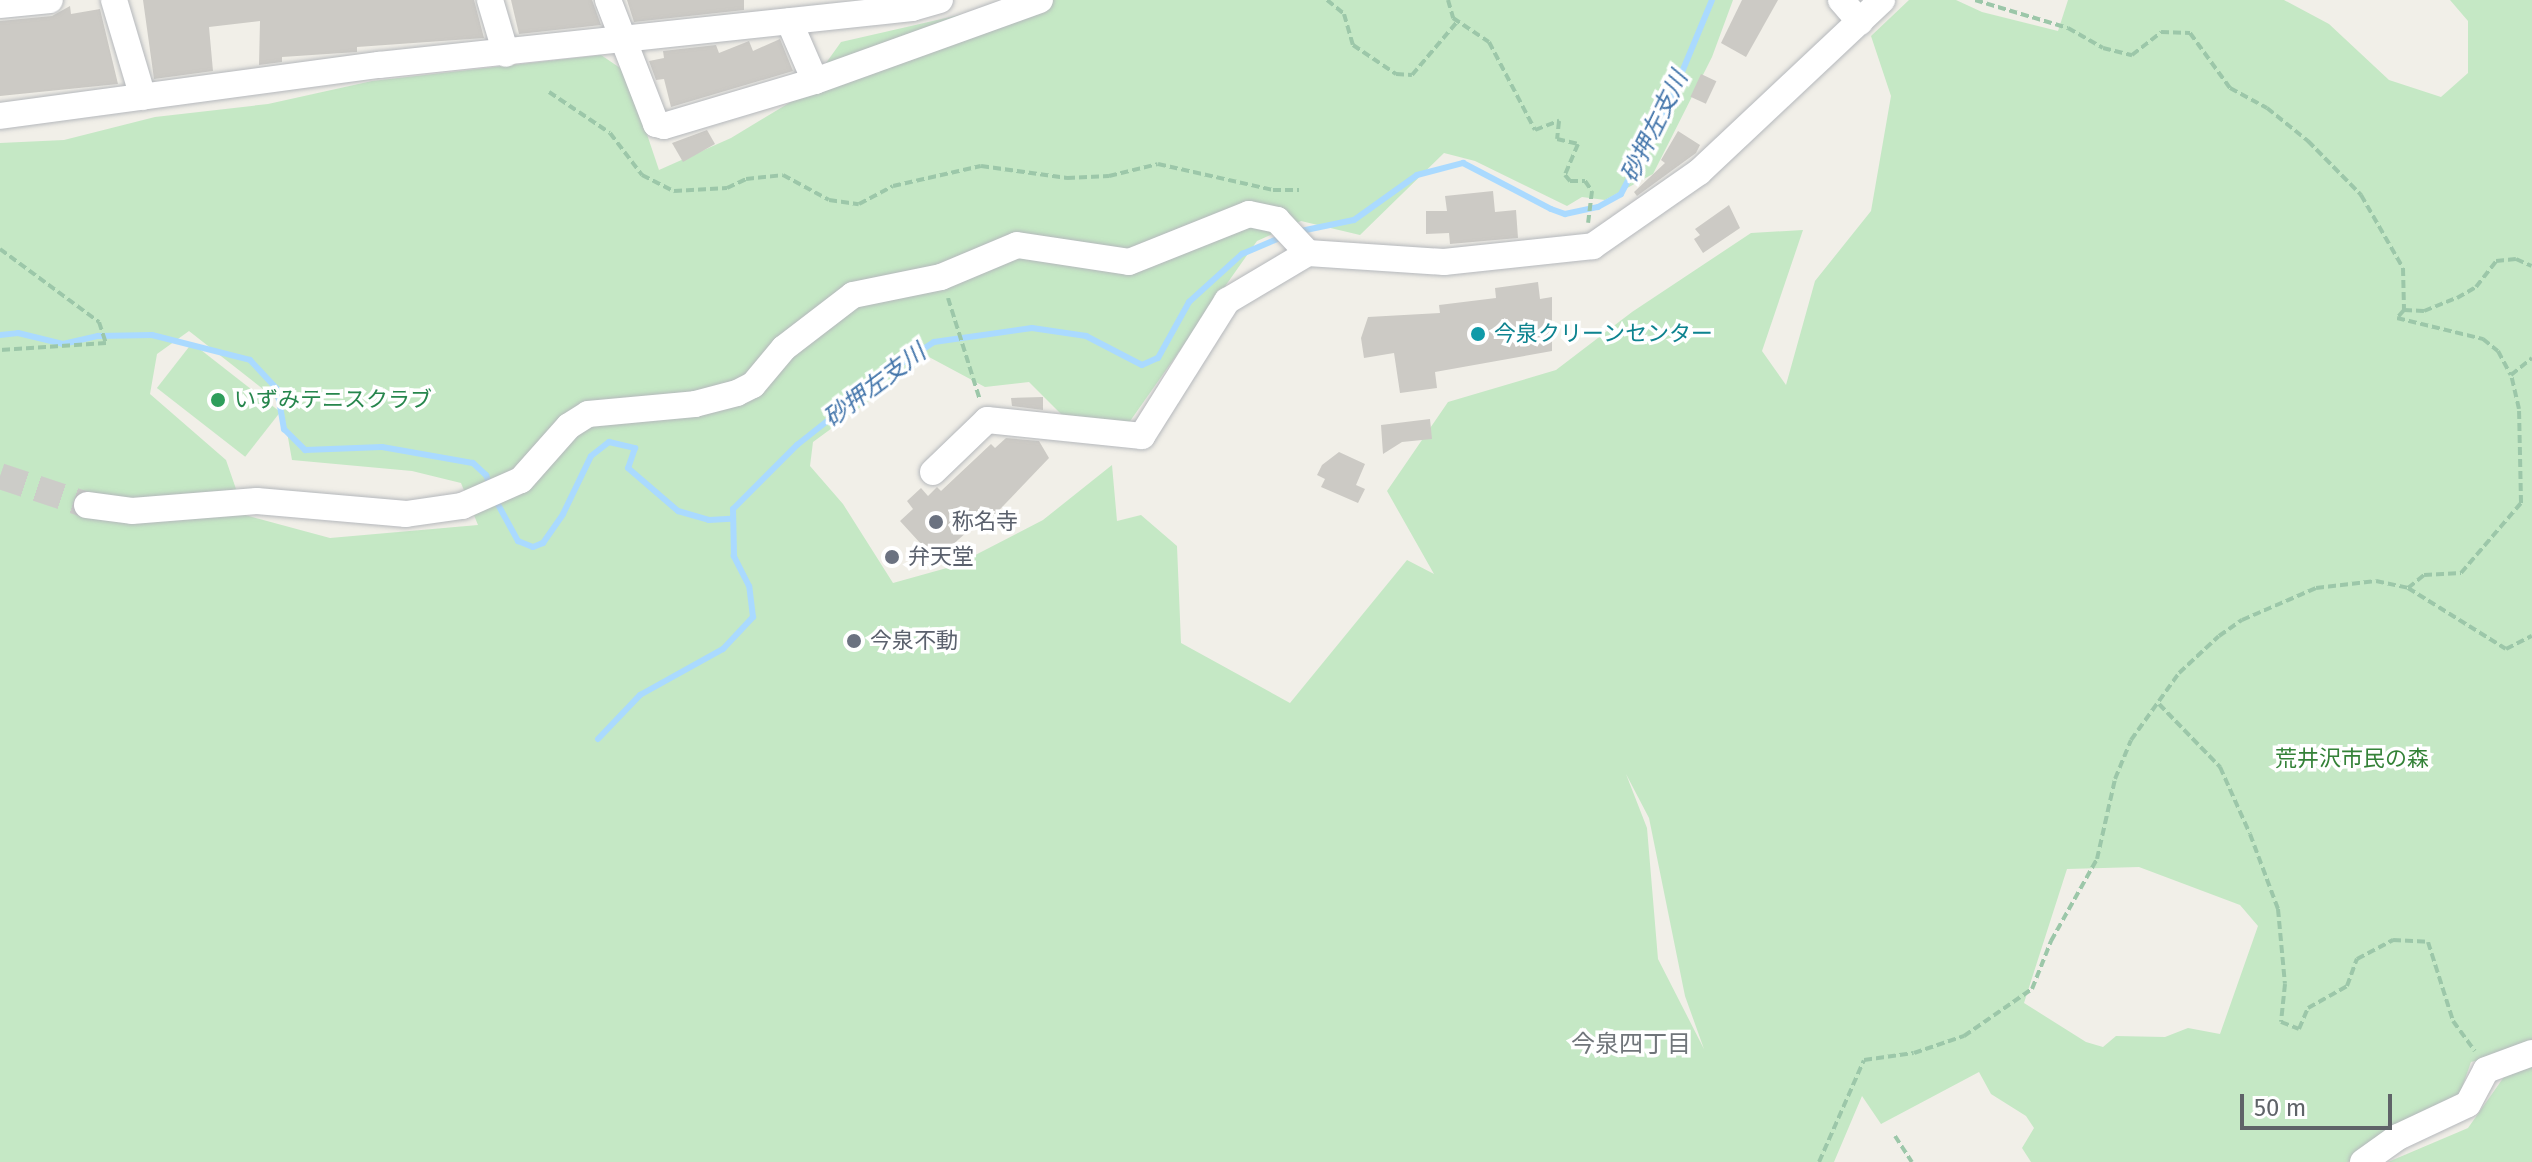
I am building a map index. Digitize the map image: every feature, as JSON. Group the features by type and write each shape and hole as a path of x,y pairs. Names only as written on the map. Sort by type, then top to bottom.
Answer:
{"street":[{"path":"0,5 50,0"},
{"path":"114,0 143,97"},
{"path":"490,0 506,54"},
{"path":"608,0 656,124 664,126 815,81 1040,0"},
{"path":"0,116 379,65 506,54 940,0"},
{"path":"1841,0 1860,22"},
{"path":"933,472 987,420 1142,436 1227,301 1308,253 1444,262 1593,246 1699,172 1882,0"},
{"path":"789,21 815,81"},
{"path":"87,505 132,511 286,501 406,514 462,506 521,480 569,426 588,414 695,404 737,393 753,385 784,348 831,308 870,290 941,277 1017,245 1129,262 1249,214 1277,220 1308,253"},
{"path":"2363,1162 2398,1137 2468,1104 2486,1070 2532,1053"}],"path":[{"path":"1327,0 1344,14 1353,45 1396,74 1412,75 1458,22"},
{"path":"1448,0 1458,22 1489,42 1535,130 1559,121 1557,139 1580,147 1565,175 1570,181 1585,181 1593,196 1589,219 1572,249"},
{"path":"1975,0 2068,28 2103,48 2127,55 2138,54 2161,32 2190,33 2230,88 2267,108 2308,141 2361,195 2403,268 2404,310 2397,318 2483,339 2498,351 2511,375 2519,409 2521,503 2461,573 2424,575 2408,588"},
{"path":"549,92 610,133 642,175 674,191 727,188 746,179 783,175 829,200 859,204 893,186 923,183 981,166 1067,178 1109,176 1158,164 1273,190 1299,190"},
{"path":"0,249 102,328 106,343 0,350"},
{"path":"2404,310 2424,311 2457,298 2476,287 2496,261 2516,259 2532,266"},
{"path":"941,277 987,420"},
{"path":"2511,375 2532,358"},
{"path":"1819,1162 1864,1060 1914,1053 1964,1036 2032,989 2051,941 2097,859 2115,779 2131,740 2179,673 2242,620 2316,588 2376,581 2408,588 2506,649 2532,636"},
{"path":"2159,704 2220,767 2250,834 2278,909 2285,984 2281,1022 2299,1029 2308,1008 2347,986 2357,959 2393,940 2428,942 2453,1021 2486,1070"},
{"path":"1895,1136 1912,1162"}],"green space":[{"name":"荒井沢市民の森","path":"1025,0 1733,0 1712,57 1653,174 1605,200 1582,197 1567,206 1475,161 1444,153 1360,235 1301,221 1257,241 1128,424 1064,417 1029,382 985,387 929,357 813,442 810,466 843,504 893,583 954,566 1043,520 1112,465 1117,521 1141,515 1177,546 1181,643 1290,703 1407,560 1434,574 1387,491 1448,402 1556,370 1632,312 1751,233 1803,230 1762,351 1786,385 1815,281 1871,211 1891,96 1871,36 1909,0 1956,0 1982,12 2058,31 2068,0 2284,0 2329,24 2389,80 2441,97 2468,73 2468,21 2450,0 2532,0 2532,1047 2471,1062 2458,1099 2348,1162 2031,1162 2022,1148 2034,1128 2026,1116 1991,1094 1979,1072 1881,1124 1862,1096 1834,1162 0,1162 0,143 64,140 155,117 268,104 372,81 601,55 626,72 659,170 731,138 804,94 841,42","holes":["189,331 282,404 292,460 412,471 461,483 478,525 330,538 245,515 226,460 150,394 157,354","1626,774 1649,818 1685,996 1704,1049 1658,959 1647,828","2139,867 2240,905 2258,926 2220,1034 2188,1028 2165,1037 2116,1036 2103,1047 2086,1042 2024,1003 2067,869"]},
{"name":"いずみテニスクラブ","path":"192,343 280,412 245,457 157,388"},
{"path":"2532,1065 2532,1162 2388,1162 2468,1128 2506,1074"}],"building":[{"path":"143,0 474,0 484,38 357,47 357,52 282,57 282,62 259,65 260,21 209,27 213,71 154,79"},
{"path":"511,0 592,0 601,25 519,34"},
{"path":"627,0 744,0 744,10 634,22"},
{"path":"1742,0 1778,0 1746,57 1721,43"},
{"path":"70,6 71,14 100,9 118,84 0,96 0,21 52,16"},
{"path":"780,39 793,71 671,107 664,79 656,80 649,61 664,58 663,51 716,45 719,53 749,41 753,51"},
{"path":"1701,74 1716,81 1706,104 1690,97"},
{"path":"707,130 715,144 683,162 672,143"},
{"path":"1678,131 1700,145 1696,153 1637,196 1634,192 1665,163 1661,160"},
{"path":"1493,191 1495,212 1516,210 1518,238 1450,244 1449,233 1426,234 1426,211 1447,211 1445,196"},
{"path":"1729,205 1740,228 1703,253 1694,239 1700,235 1695,229"},
{"name":"今泉クリーンセンター","path":"1538,282 1540,299 1552,297 1552,351 1435,372 1437,388 1400,393 1394,353 1364,358 1361,338 1368,317 1440,313 1439,305 1496,298 1495,288"},
{"path":"1043,397 1043,410 1012,406 1011,398"},
{"path":"1430,419 1432,439 1402,442 1383,454 1381,425"},
{"path":"1006,438 1039,441 1049,458 983,527 978,522 939,557 932,556 900,521 913,509 907,501 921,488 928,496 937,487 941,491 991,444 995,448"},
{"path":"1339,452 1365,464 1356,485 1365,489 1358,503 1321,487 1325,479 1317,475 1322,465"}],"waterway":[{"name":"砂押左支川","path":"1296,232 1354,220 1417,175 1463,163 1565,214 1598,207 1621,194 1672,96 1712,0"},
{"name":"砂押左支川","path":"598,739 640,695 723,649 753,617 749,586 734,556 733,509 797,445 893,369 934,342 1032,328 1086,336 1142,365 1158,358 1189,302 1242,254 1282,237"},
{"path":"0,335 18,333 63,344 98,336 152,335 250,360 277,389 284,429 305,450 382,447 473,463 486,475 491,488"},
{"path":"495,499 518,541 533,547 543,543 563,514 591,456 609,442 635,448 628,468 678,511 709,520 731,519"}],"tunnel":[{"path":"0,476 87,505"}],"place":[{"name":"今泉クリーンセンター","path":"1478,334"},
{"name":"いずみテニスクラブ","path":"218,400"},
{"name":"称名寺","path":"936,522"},
{"name":"弁天堂","path":"892,557"},
{"name":"今泉不動","path":"854,641"}],"district":[{"name":"今泉四丁目","path":"1631,1045"}]}
